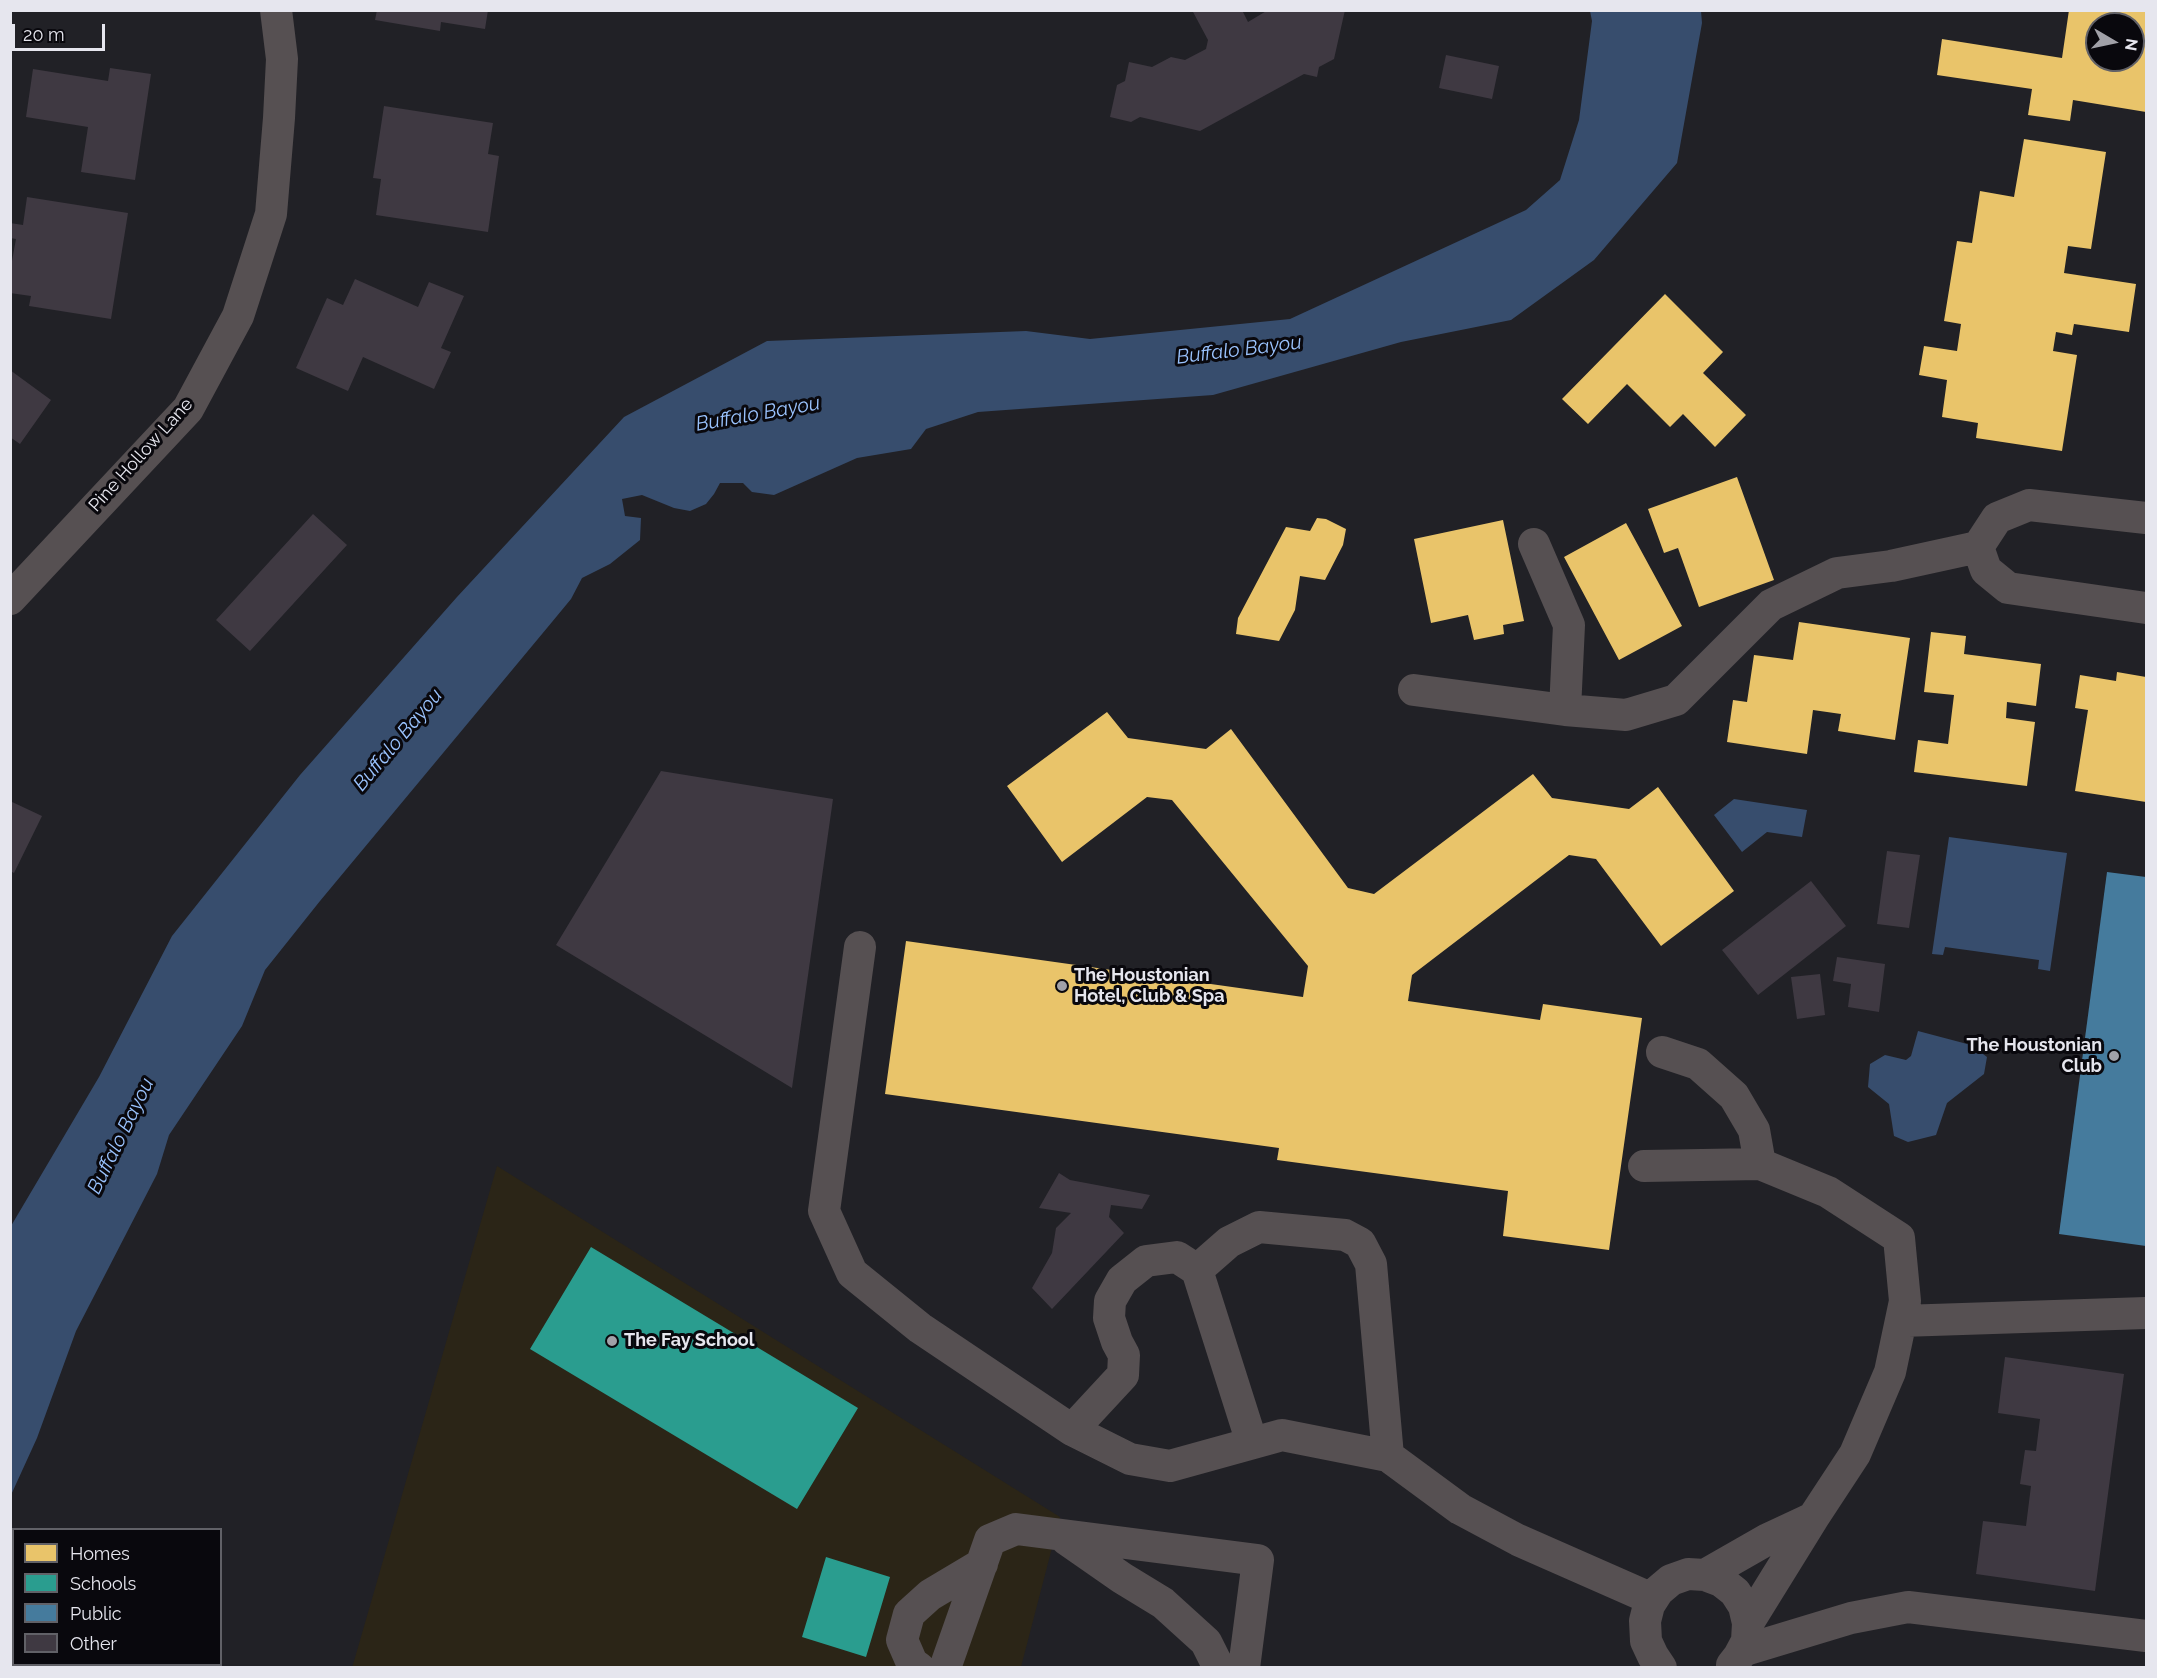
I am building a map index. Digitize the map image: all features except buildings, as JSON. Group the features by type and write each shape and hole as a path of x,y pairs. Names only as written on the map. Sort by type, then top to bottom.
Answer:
{"street":[{"name":"Pine Hollow Lane","path":"10,599 188,409 238,316 271,214 282,59 276,10"},
{"path":"1414,690 1565,710 1626,715 1676,700 1771,605 1837,573 1891,566 1978,547 1997,519 2029,505 2146,518"},
{"path":"1534,544 1569,626 1565,710"},
{"path":"1978,547 1986,570 2008,588 2146,608"},
{"path":"860,947 824,1211 852,1273 920,1328 1072,1430 1130,1459 1170,1466 1282,1436 1388,1456 1460,1509 1518,1540 1652,1599"},
{"path":"1662,1052 1698,1064 1734,1096 1754,1130 1760,1164"},
{"path":"1644,1166 1760,1164 1828,1192 1899,1238 1905,1301 1890,1372 1856,1454 1813,1518 1737,1655"},
{"path":"1197,1269 1229,1242 1259,1227 1345,1235 1360,1243 1371,1264 1388,1456"},
{"path":"1072,1430 1123,1375 1124,1355 1109,1318 1110,1301 1122,1280 1146,1261 1177,1257 1197,1269 1252,1443"},
{"path":"1901,1321 2146,1313"},
{"path":"1705,1575 1768,1539 1813,1518"},
{"path":"945,1668 990,1540 1016,1529 1064,1537 1258,1560 1244,1668"},
{"path":"1064,1537 1122,1578 1163,1603 1206,1642 1219,1668"},
{"path":"919,1668 912,1663 902,1640 909,1614 930,1595 982,1564"},
{"path":"1661,1668 1646,1641 1645,1621 1652,1599 1658,1591 1671,1580 1688,1574 1705,1575 1721,1581 1735,1592 1744,1606 1737,1655"},
{"path":"1737,1655 1851,1618 1908,1606 2146,1636"}],"shaded area":[{"name":"The Fay School","path":"497,1166 1060,1517 1021,1667 352,1668"}],"water":[{"name":"Buffalo Bayou","path":"1590,11 1701,11 1702,23 1677,163 1594,260 1511,320 1401,342 1213,395 978,412 926,429 911,449 857,458 774,495 752,492 743,483 720,483 706,504 690,511 674,508 642,495 622,499 625,516 641,518 640,540 610,564 582,578 571,599 265,970 242,1026 169,1135 157,1174 76,1331 37,1438 11,1495 11,1226 99,1077 172,936 300,775 457,597 624,417 767,341 1026,331 1090,339 1290,319 1526,210 1560,180 1579,120 1592,21"},
{"path":"1734,799 1807,810 1802,837 1767,832 1742,852 1714,815"},
{"path":"1949,837 2067,853 2050,971 2038,969 2039,960 1945,947 1943,955 1932,954"},
{"path":"1918,1031 1971,1045 1987,1057 1984,1074 1947,1103 1936,1135 1908,1142 1894,1136 1889,1104 1868,1087 1870,1064 1885,1055 1906,1060 1911,1056"}],"place":[{"name":"The Houstonian Hotel, Club & Spa","path":"1062,986"},
{"name":"The Houstonian Club","path":"2114,1056"},
{"name":"The Fay School","path":"612,1341"}]}
